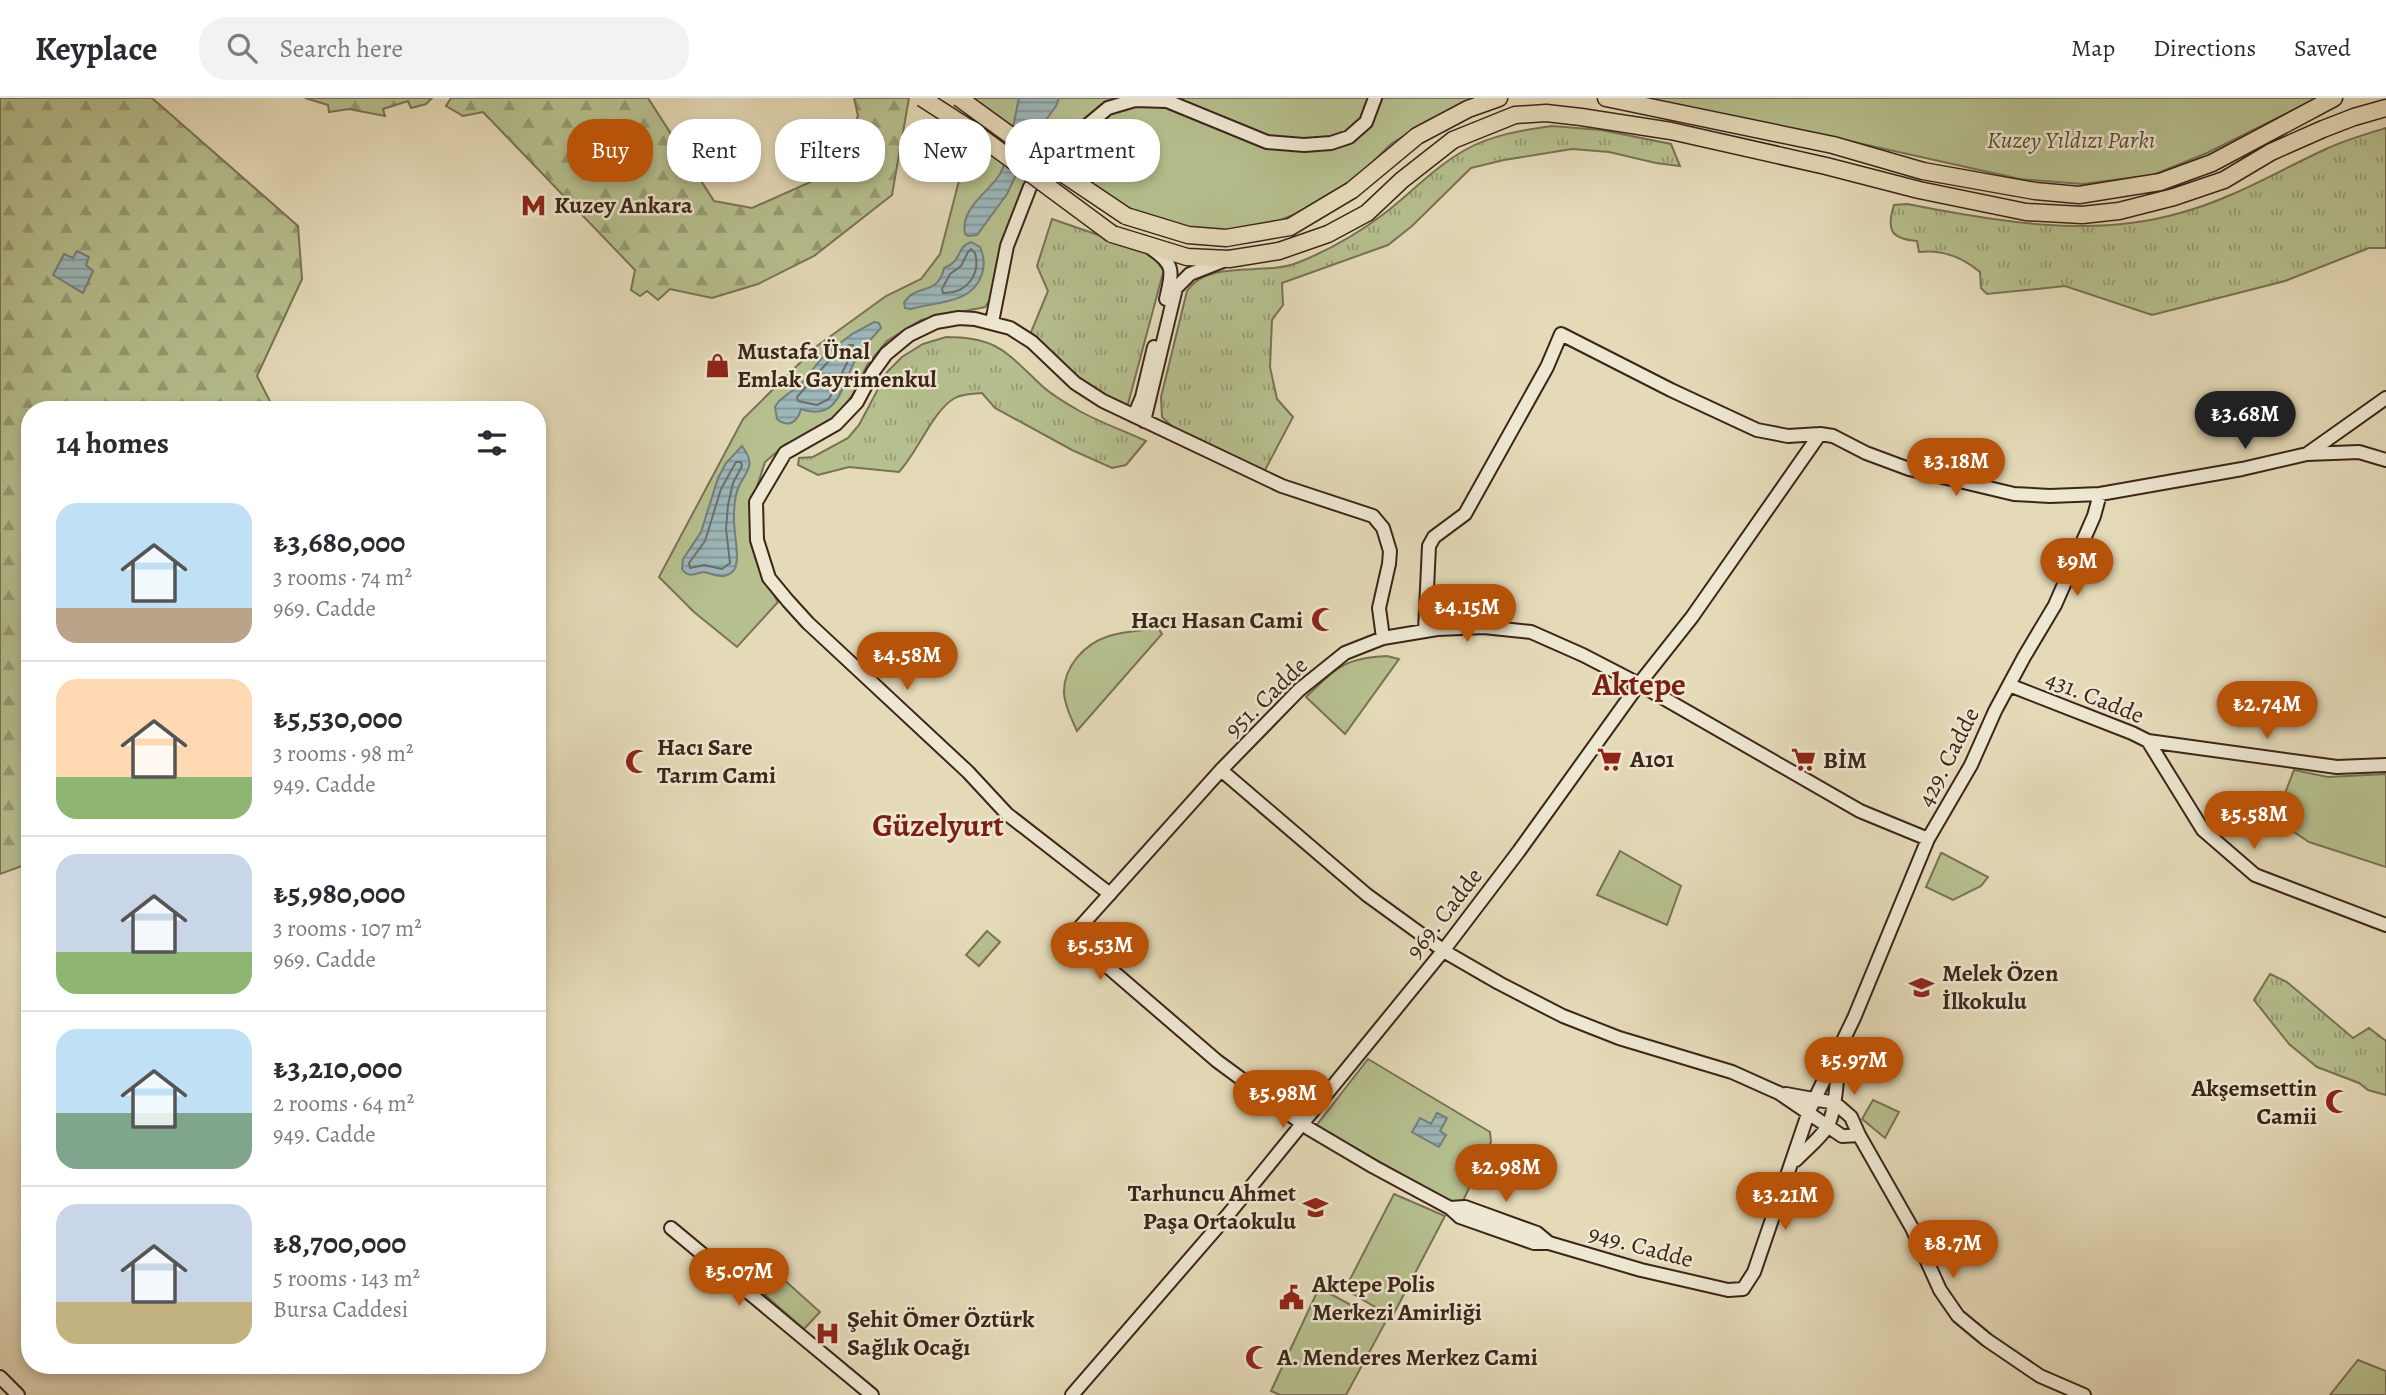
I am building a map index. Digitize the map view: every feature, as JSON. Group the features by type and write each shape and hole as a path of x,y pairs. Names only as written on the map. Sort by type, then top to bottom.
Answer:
{"highway":[{"path":"922,98 980,136 1112,233 1187,257 1229,259 1279,251 1328,234 1367,213 1402,180 1453,140 1516,115 1546,113 1671,131 1919,190 2026,212 2082,215 2119,211 2174,197 2224,180 2271,152 2354,117 2386,108"},
{"path":"959,98 1126,216 1188,236 1226,237 1290,227 1352,190 1417,136 1468,109 1499,98"},
{"path":"1606,98 1833,145 1923,171 2035,191 2078,195 2160,182 2212,163 2334,98"}],"street":[{"path":"992,322 1007,246 1030,187 1078,133 1108,108 1135,100 1167,101 1267,142 1304,145 1331,143 1349,137 1366,122 1375,98"},
{"path":"1139,419 1171,273 1170,265 1149,246"},
{"path":"1139,419 1177,288 1190,274 1229,259"},
{"path":"1110,894 1007,814 968,772 808,623 769,578 757,540 755,502 780,459 796,445 829,429 850,410 893,346 918,329 943,320 967,318 992,322 1021,334 1075,383 1103,401 1282,486 1367,513 1378,520 1388,539 1390,551 1379,608 1382,638"},
{"path":"1424,631 1429,546 1434,537 1465,514 1547,367 1561,334 1757,430 1788,436 1833,436 1866,453 1909,469 1998,491 2050,496 2100,494 2242,469 2307,454 2359,452 2386,460"},
{"path":"2307,454 2386,398"},
{"name":"969. Cadde","path":"1072,1395 1227,1216 1443,951 1639,684 1692,617 1820,434"},
{"name":"429. Cadde","path":"1842,1045 1928,839 1971,765 1995,711 2067,581 2094,516 2100,494"},
{"name":"951. Cadde","path":"1072,936 1222,769 1299,690 1345,653 1382,638 1424,631 1484,626 1531,632 1639,684 1860,811 1928,839"},
{"name":"431. Cadde","path":"2009,685 2148,741 2203,830 2255,875 2386,925"},
{"path":"2148,741 2337,767 2386,765"},
{"path":"1222,769 1367,895 1443,951 1563,1016 1619,1038 1732,1072 1779,1093 1842,1136 1859,1135"},
{"name":"949. Cadde","path":"1072,936 1217,1061 1303,1124 1374,1167 1450,1208 1465,1207 1537,1233 1549,1243 1641,1270 1728,1290 1743,1289 1754,1272 1791,1165"},
{"path":"1791,1165 1809,1111 1842,1045"},
{"path":"1791,1165 1827,1127 1835,1103 1835,1085 1842,1045"},
{"path":"1779,1093 1835,1103 1851,1117 1912,1228 1940,1290 1958,1317 2040,1376 2084,1395"},
{"path":"671,1228 872,1395"},
{"path":"0,1377 14,1393"}],"green space":[{"path":"0,98 152,98 298,226 302,279 257,376 270,401 21,401 21,866 0,874"},
{"path":"305,98 432,98 426,104 411,108 408,101 383,109 385,116 349,109 329,112 328,105"},
{"path":"451,98 648,98 667,128 667,182 702,182 714,201 752,208 810,182 885,182 885,119 857,119 854,98 909,98 905,119 899,119 899,155 892,195 814,256 758,284 712,298 670,289 658,300 647,291 640,296 631,290 635,270 483,112 463,116 446,106"},
{"path":"965,98 1477,98 1429,120 1391,144 1350,184 1314,207 1275,222 1225,231 1188,228 1121,207 1085,182 1160,182 1160,119 1005,119 1005,182 1032,182 1017,203 998,258 990,300 985,307 921,320 887,341 867,365 853,394 836,417 804,437 786,444 765,462 750,508 760,571 778,602 737,647 694,612 659,577 743,419 817,346 886,296 921,279 940,254 959,182 991,182 991,119 972,119 974,103"},
{"name":"Kuzey Yıldızı Parkı","path":"1631,98 2317,98 2207,153 2153,175 2082,184 2020,179 1795,129"},
{"path":"1552,126 1601,130 1671,144 1680,166 1609,152 1572,149 1471,168 1412,226 1388,245 1282,283 1283,305 1272,320 1270,367 1277,399 1293,417 1264,472 1175,429 1162,417 1161,397 1187,291 1196,281 1222,272 1283,267 1297,263 1343,241 1375,220 1465,150 1496,137"},
{"path":"2386,128 2386,248 2369,248 2285,281 2152,315 2065,286 1987,294 1981,288 1980,272 1973,267 1944,253 1919,252 1917,241 1901,238 1891,227 1894,205 1907,204 2044,225 2112,225 2146,221 2218,200 2333,146"},
{"path":"1052,219 1139,249 1161,261 1164,269 1128,404 1124,407 1088,393 1029,337 1048,291 1037,266"},
{"path":"946,337 977,340 999,348 1062,401 1146,441 1126,465 1112,468 1072,450 995,408 982,393 961,396 947,404 899,472 849,467 818,475 798,465 799,458 813,457 848,438 859,425 887,372 902,357 923,344"},
{"path":"1158,628 1162,634 1077,731 1067,709 1064,694 1067,675 1077,658 1091,645 1109,636"},
{"path":"1387,656 1399,659 1345,734 1306,697 1342,666 1360,659"},
{"path":"2294,770 2328,777 2386,774 2386,867 2309,842 2275,819"},
{"path":"1620,851 1681,886 1667,925 1597,895"},
{"path":"1941,853 1988,877 1981,886 1953,900 1926,887"},
{"path":"987,931 1000,942 979,966 966,955"},
{"path":"2270,974 2287,982 2353,1038 2369,1028 2386,1041 2386,1095 2368,1090 2359,1083 2317,1067 2289,1044 2254,1000"},
{"path":"1368,1059 1490,1132 1491,1142 1460,1207 1316,1126"},
{"path":"1873,1100 1899,1112 1885,1138 1862,1119"},
{"path":"1394,1194 1445,1216 1392,1317 1345,1289"},
{"path":"781,1277 820,1312 804,1329 765,1295"},
{"path":"1319,1288 1385,1323 1346,1395 1280,1395 1271,1391"},
{"path":"2358,1360 2386,1371 2386,1395 2330,1395"}],"water":[{"path":"1019,98 1059,98 1047,119 1014,119"},
{"path":"1005,160 1005,182 1013,182 1007,194 977,235 968,236 965,234 967,216 1003,168"},
{"path":"971,242 980,247 984,264 977,284 970,291 952,300 905,308 904,303 914,293 937,283 944,268 954,262 963,247"},
{"path":"77,251 89,257 86,265 93,271 83,293 53,275 64,254 73,258"},
{"path":"874,322 879,323 881,328 859,355 832,405 814,412 801,409 798,417 789,423 777,419 775,407 779,401 802,383 821,359 852,334"},
{"path":"742,446 749,466 735,500 737,559 734,570 723,576 704,572 687,574 682,569 683,559 701,532 718,478 726,463"},
{"path":"1437,1113 1447,1118 1440,1131 1446,1135 1439,1147 1412,1132 1420,1118 1431,1124"}],"place":[{"name":"Kuzey Ankara","path":"534,205"},
{"name":"Mustafa Ünal Emlak Gayrimenkul","path":"717,365"},
{"name":"Hacı Hasan Cami","path":"1323,620"},
{"name":"A101","path":"1610,759"},
{"name":"BİM","path":"1803,760"},
{"name":"Hacı Sare Tarım Cami","path":"637,761"},
{"name":"Melek Özen İlkokulu","path":"1922,987"},
{"name":"Akşemsettin Camii","path":"2337,1102"},
{"name":"Tarhuncu Ahmet Paşa Ortaokulu","path":"1316,1207"},
{"name":"Aktepe Polis Merkezi Amirliği","path":"1292,1298"},
{"name":"Şehit Ömer Öztürk Sağlık Ocağı","path":"827,1333"},
{"name":"A. Menderes Merkez Cami","path":"1257,1357"}],"district":[{"name":"Aktepe","path":"1639,684"},
{"name":"Güzelyurt","path":"938,825"}]}
